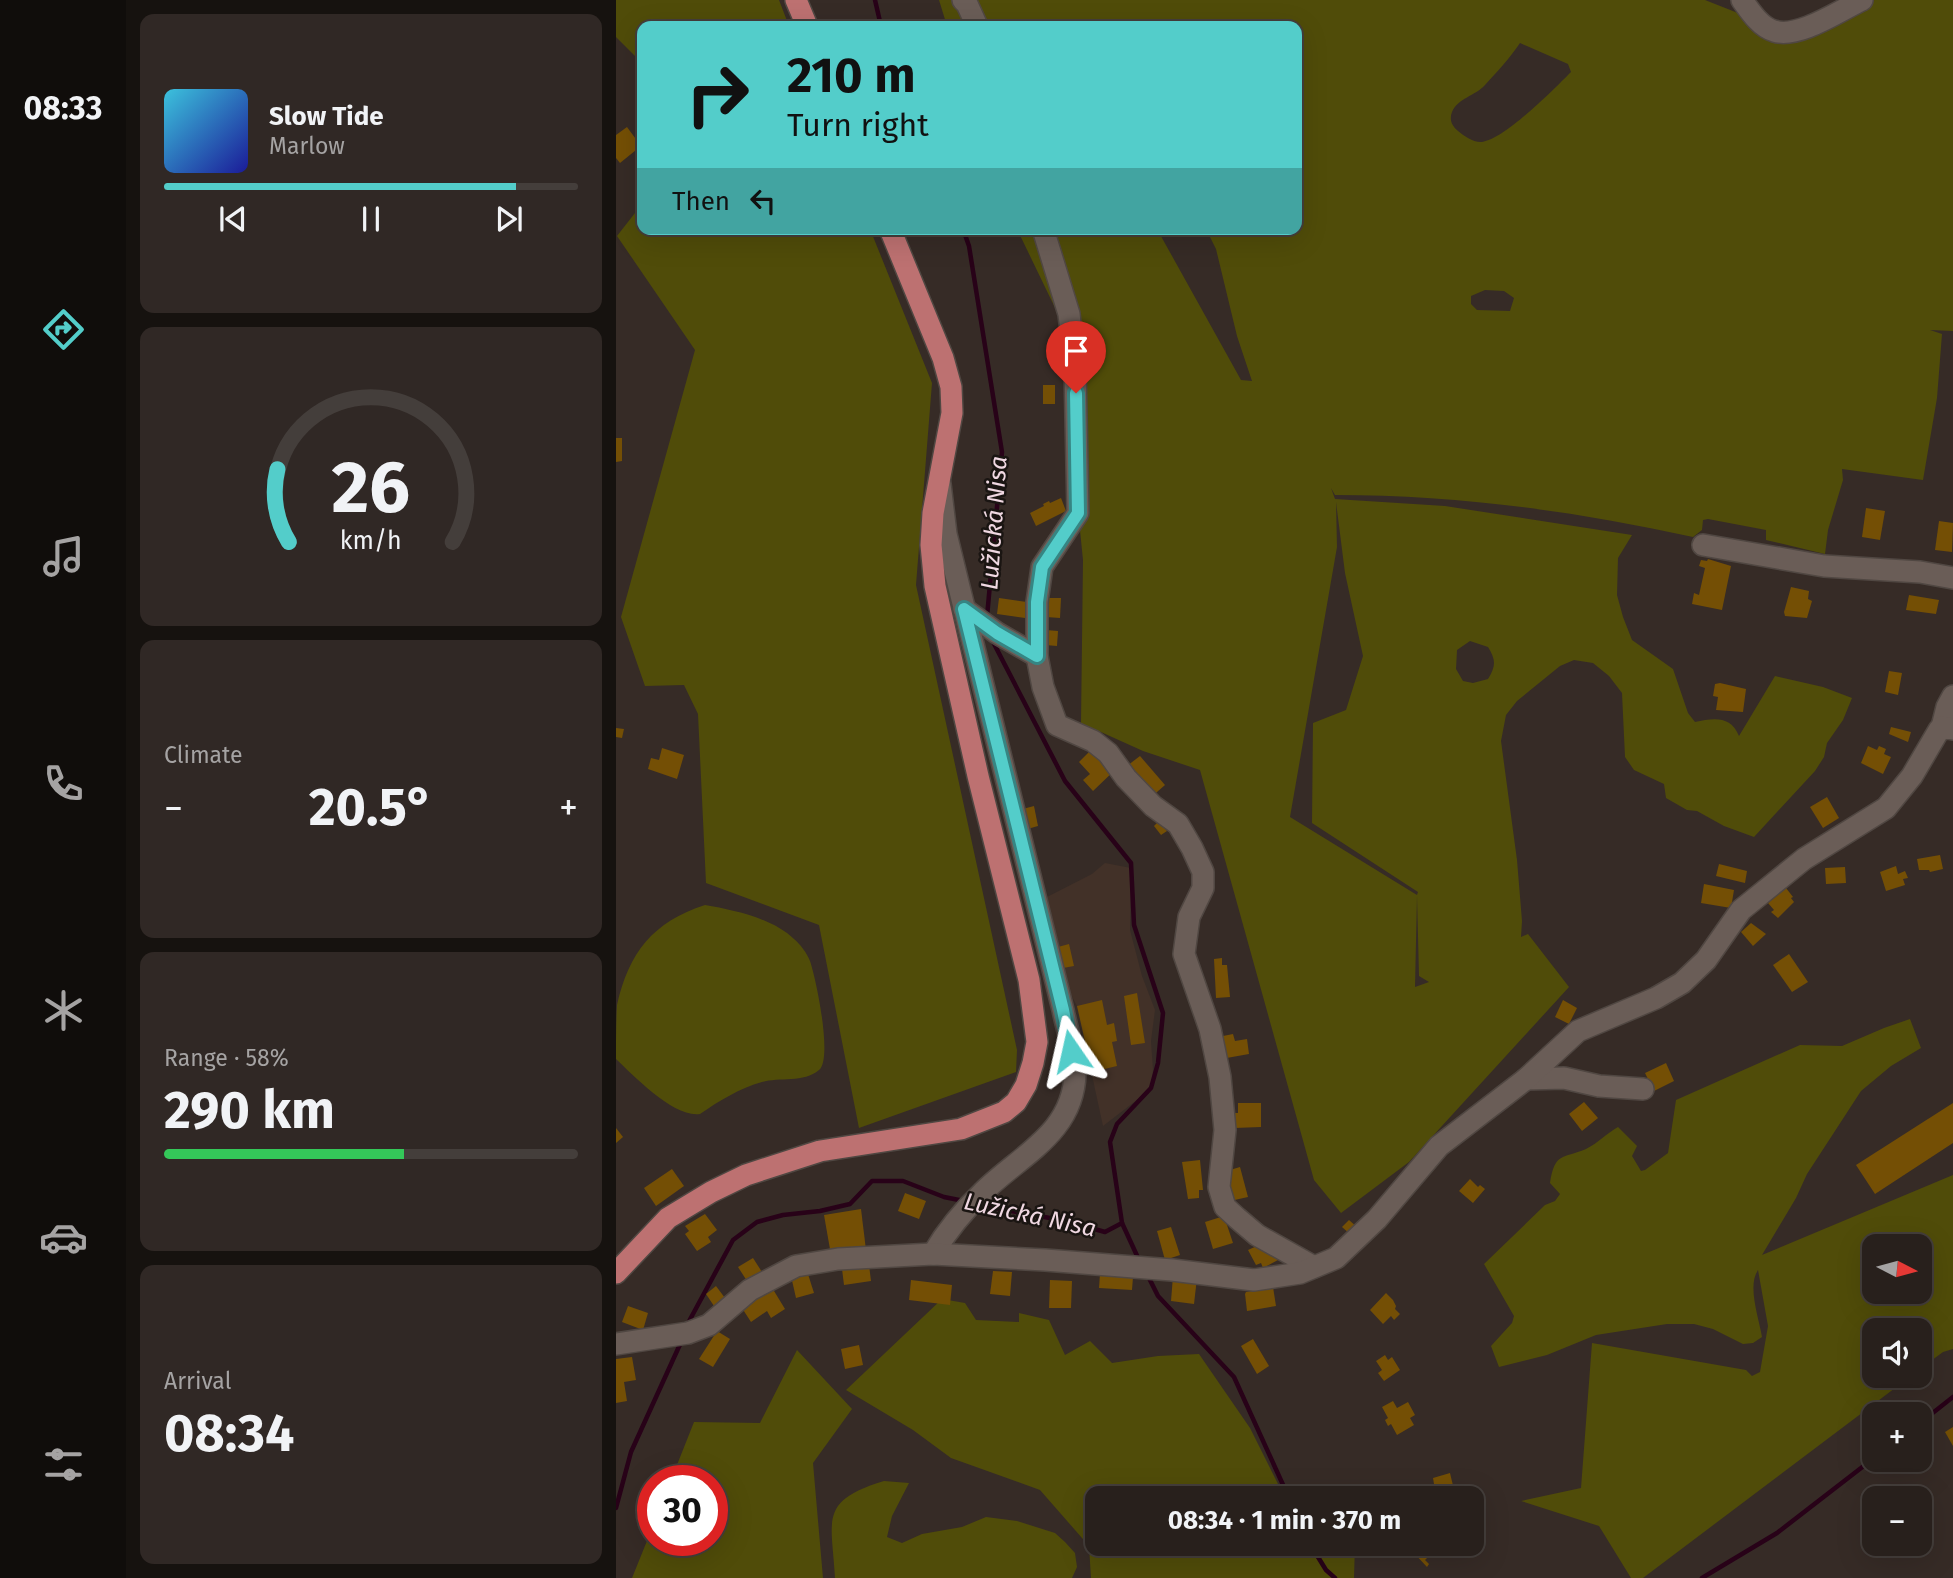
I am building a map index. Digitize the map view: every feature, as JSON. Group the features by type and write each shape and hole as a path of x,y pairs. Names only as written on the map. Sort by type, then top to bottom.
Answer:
{"main road":[{"path":"796,0 805,21"},
{"path":"616,1273 668,1218 746,1175 820,1151 961,1129 1004,1112 1016,1102 1026,1085 1037,1042 1029,980 975,763 935,586 931,545 933,513 952,413 951,387 943,358 892,235"}],"street":[{"path":"963,0 975,21"},
{"path":"1742,0 1763,25 1772,31 1787,33 1801,30 1861,0"},
{"path":"1045,235 1069,314 1075,369 1078,513 1042,567 1037,602 1037,656 1043,687 1057,724 1093,741 1108,753 1126,778 1178,824 1203,872 1203,888 1189,917 1184,954 1210,1029 1220,1077 1225,1130 1219,1187 1225,1207 1237,1218 1258,1235 1314,1267"},
{"path":"933,1254 944,1236 984,1191 1036,1150 1068,1109 1075,1072 1063,1010 946,534 940,479"},
{"path":"1703,544 1824,566 1920,572 1953,578"},
{"path":"964,609 997,633 1037,656"},
{"path":"616,1344 683,1334 709,1325 750,1290 796,1266 838,1259 933,1254 1172,1270 1254,1280 1300,1273 1336,1258 1377,1219 1439,1146 1526,1079 1578,1031 1656,998 1682,983 1706,960 1741,910 1804,859 1886,808 1948,728 1947,706 1953,696"},
{"path":"1526,1079 1564,1078 1600,1086 1643,1089"}],"shaded area":[{"path":"616,0 779,0 787,21 637,21 637,58 616,37"},
{"path":"939,0 1705,0 1748,17 1767,35 1871,5 1873,0 1953,0 1953,331 1930,330 1942,334 1937,398 1923,480 1842,469 1843,480 1828,530 1825,554 1766,540 1766,530 1708,519 1703,520 1702,530 1693,537 1560,512 1470,501 1335,495 1331,488 1335,499 1445,506 1632,535 1618,558 1617,595 1623,617 1632,640 1673,669 1688,713 1695,722 1715,719 1726,721 1736,729 1739,736 1775,676 1823,687 1852,698 1815,771 1754,837 1724,826 1697,811 1687,810 1666,798 1664,784 1634,770 1625,757 1622,693 1609,676 1593,663 1574,660 1560,666 1517,701 1506,715 1501,741 1517,860 1521,937 1528,934 1569,987 1409,1162 1341,1213 1314,1180 1200,770 1143,751 1081,723 1083,560 1058,314 1020,235 1160,235 1241,380 1252,381 1237,336 1216,249 1209,235 1302,235 1302,21 945,21","holes":["1520,43 1568,64 1571,72 1529,112 1503,132 1482,142 1469,139 1453,125 1452,112 1458,103 1485,85","1485,290 1504,291 1514,298 1510,311 1477,310 1471,304 1471,296","1336,502 1345,573 1363,656 1346,710 1313,723 1312,823 1418,892 1417,895 1290,817 1337,547","1470,641 1488,647 1494,663 1488,679 1473,683 1463,681 1456,669 1457,650","1417,896 1419,976 1429,982 1415,987"]},
{"path":"637,210 637,235 872,235 932,383 916,585 1017,1050 1016,1072 859,1128 819,925 706,883 698,714 684,685 645,686 621,617 695,350 617,236"},
{"path":"1105,863 1131,868 1130,930 1142,976 1155,1010 1151,1041 1151,1089 1103,1126 1077,1006 1069,991 1045,898 1092,874"},
{"path":"705,905 764,920 785,932 801,946 810,961 816,984 824,1051 823,1063 813,1074 754,1085 730,1095 700,1114 678,1109 667,1103 616,1059 616,1025 622,986 636,955 657,930 671,920"},
{"path":"1910,1019 1921,1048 1891,1066 1861,1091 1807,1174 1762,1255 1953,1175 1953,1349 1932,1360 1932,1318 1862,1318 1862,1388 1895,1388 1877,1402 1862,1402 1862,1413 1643,1578 1631,1578 1599,1526 1521,1501 1581,1488 1592,1343 1746,1370 1752,1376 1760,1372 1768,1326 1758,1270 1754,1293 1762,1337 1753,1343 1743,1344 1713,1329 1694,1324 1667,1324 1596,1335 1547,1355 1499,1367 1491,1346 1512,1323 1514,1316 1484,1264 1545,1205 1555,1201 1560,1194 1550,1183 1554,1166 1561,1158 1586,1149 1618,1127 1637,1146 1632,1156 1641,1171 1645,1170 1668,1153 1676,1100 1800,1045 1842,1046"},
{"path":"942,1299 965,1303 976,1320 1019,1322 1019,1313 1049,1320 1065,1355 1090,1341 1112,1363 1158,1356 1199,1354 1250,1428 1279,1486 1085,1486 1085,1541 1040,1490 951,1458 913,1430 846,1390"},
{"path":"797,1350 852,1409 813,1463 823,1578 632,1578 641,1556 728,1556 728,1465 677,1465 694,1422 760,1423"},
{"path":"884,1481 909,1483 892,1516 887,1537 902,1543 922,1534 962,1527 986,1517 1017,1521 1055,1533 1065,1542 1075,1553 1077,1567 1072,1578 835,1578 832,1527 839,1505 848,1496"},
{"path":"1090,1556 1355,1556 1354,1578 1091,1578"}],"building":[{"path":"627,127 637,141 637,149 620,163 616,158 616,135"},
{"path":"1043,385 1055,385 1055,404 1043,404"},
{"path":"616,438 622,438 622,461 616,462"},
{"path":"1061,498 1066,511 1036,526 1030,513 1049,501 1050,503"},
{"path":"1866,508 1885,511 1880,540 1862,537"},
{"path":"1939,521 1953,523 1952,552 1935,550"},
{"path":"1708,559 1731,566 1722,610 1692,604 1694,593 1699,595 1705,568 1699,566 1701,560"},
{"path":"1791,587 1809,591 1808,599 1812,601 1807,618 1785,616"},
{"path":"1909,595 1939,600 1936,614 1906,610"},
{"path":"999,598 1027,602 1025,618 997,614"},
{"path":"1048,598 1061,598 1060,618 1046,617"},
{"path":"1046,630 1058,631 1057,646 1045,645"},
{"path":"1889,671 1902,673 1898,695 1885,692"},
{"path":"1715,684 1746,689 1743,712 1716,710 1718,697 1713,696"},
{"path":"1891,727 1911,732 1908,742 1889,734"},
{"path":"616,728 624,729 622,738 616,737"},
{"path":"1095,746 1117,768 1093,791 1083,780 1090,774 1079,762"},
{"path":"1868,746 1877,750 1879,746 1886,749 1884,754 1891,757 1883,774 1861,763"},
{"path":"662,748 684,755 677,779 648,769 651,758 659,760"},
{"path":"1140,756 1165,785 1149,799 1123,769"},
{"path":"1827,797 1839,818 1823,828 1810,807"},
{"path":"1034,806 1038,826 1024,830 1019,810"},
{"path":"1159,821 1167,831 1161,835 1154,826"},
{"path":"1940,855 1943,869 1930,872 1919,870 1917,859"},
{"path":"1719,864 1747,871 1745,883 1716,876"},
{"path":"1896,866 1898,874 1905,871 1908,878 1903,879 1905,885 1886,891 1880,872"},
{"path":"1845,867 1846,883 1826,884 1825,868"},
{"path":"1704,884 1734,890 1731,908 1701,903"},
{"path":"1786,888 1794,902 1778,918 1771,912 1774,910 1768,903"},
{"path":"1751,923 1766,934 1753,946 1741,932"},
{"path":"1069,944 1074,966 1063,968 1058,947"},
{"path":"1789,954 1808,982 1792,992 1773,965"},
{"path":"1222,958 1222,965 1227,965 1230,997 1216,998 1214,959"},
{"path":"1137,993 1145,1043 1131,1045 1124,996"},
{"path":"1102,1000 1107,1025 1114,1023 1117,1041 1112,1042 1117,1066 1092,1072 1077,1006"},
{"path":"1563,1000 1577,1008 1569,1024 1555,1017"},
{"path":"1233,1034 1235,1041 1247,1039 1249,1054 1221,1059 1218,1037"},
{"path":"1666,1063 1674,1081 1654,1091 1645,1081 1648,1079 1645,1073"},
{"path":"1584,1102 1598,1118 1582,1131 1569,1114"},
{"path":"1238,1103 1261,1103 1261,1127 1234,1128 1233,1113 1238,1113"},
{"path":"1953,1103 1953,1143 1875,1194 1856,1165"},
{"path":"616,1128 623,1137 616,1143"},
{"path":"1200,1160 1203,1190 1199,1190 1199,1198 1188,1199 1182,1162"},
{"path":"1240,1167 1248,1197 1230,1201 1223,1172"},
{"path":"672,1169 684,1186 656,1206 644,1188"},
{"path":"1470,1179 1478,1187 1480,1185 1485,1189 1473,1203 1459,1191"},
{"path":"905,1193 926,1201 919,1219 898,1211"},
{"path":"861,1209 866,1250 831,1255 824,1215"},
{"path":"705,1214 717,1230 708,1237 711,1242 697,1251 685,1234 689,1231 685,1226"},
{"path":"1224,1216 1233,1243 1213,1249 1205,1222"},
{"path":"1349,1220 1358,1228 1351,1235 1342,1227"},
{"path":"1171,1227 1180,1255 1165,1260 1157,1231"},
{"path":"1259,1245 1273,1249 1278,1260 1263,1268 1261,1263 1256,1265 1248,1250"},
{"path":"753,1258 762,1272 747,1281 738,1267"},
{"path":"869,1265 871,1281 844,1285 842,1269"},
{"path":"807,1271 814,1293 796,1298 791,1276"},
{"path":"993,1271 1012,1272 1010,1296 990,1294"},
{"path":"1100,1274 1133,1277 1132,1290 1099,1288"},
{"path":"1173,1276 1197,1278 1194,1304 1171,1301"},
{"path":"911,1280 952,1285 950,1305 909,1300"},
{"path":"1050,1280 1072,1281 1071,1308 1049,1308"},
{"path":"716,1286 725,1298 714,1306 706,1294"},
{"path":"771,1286 785,1309 771,1318 767,1311 751,1322 740,1305"},
{"path":"1273,1287 1276,1306 1247,1311 1246,1292"},
{"path":"1386,1293 1400,1314 1394,1320 1391,1316 1383,1324 1370,1310"},
{"path":"628,1306 648,1313 643,1330 622,1322"},
{"path":"717,1331 730,1339 713,1367 699,1359"},
{"path":"1253,1339 1269,1366 1257,1374 1241,1346"},
{"path":"859,1345 863,1365 845,1369 841,1349"},
{"path":"1385,1355 1388,1360 1392,1357 1400,1370 1384,1381 1378,1373 1382,1370 1376,1361"},
{"path":"632,1357 636,1380 624,1382 627,1401 616,1403 616,1359"},
{"path":"1393,1401 1397,1408 1408,1402 1415,1415 1410,1418 1414,1425 1397,1435 1391,1424 1388,1426 1385,1420 1388,1418 1382,1407"},
{"path":"1953,1427 1953,1446 1945,1432"},
{"path":"1450,1473 1453,1486 1434,1486 1433,1478"},
{"path":"1417,1556 1429,1556 1425,1560 1429,1564 1427,1567"}],"waterway":[{"name":"Lužická Nisa","path":"875,0 880,21"},
{"name":"Lužická Nisa","path":"965,235 1002,452 987,617"},
{"name":"Lužická Nisa","path":"979,1205 1066,1221 1105,1232 1122,1223 1110,1142 1117,1124 1151,1088 1158,1063 1163,1013 1134,925 1131,863 1065,781 991,638"},
{"name":"Lužická Nisa","path":"687,1325 733,1240 757,1222 850,1204 872,1181 903,1181 944,1197 964,1201"},
{"path":"1122,1223 1139,1260"},
{"path":"1147,1274 1158,1296 1234,1377 1284,1486"},
{"name":"Lužická Nisa","path":"616,1508 631,1452 682,1340"},
{"path":"1932,1414 1953,1397"},
{"path":"1702,1578 1777,1533 1862,1467"},
{"path":"1317,1556 1335,1578"}],"route":[{"path":"1071,1051 964,609 997,633 1037,656 1037,602 1042,567 1078,513 1076,393"}]}
